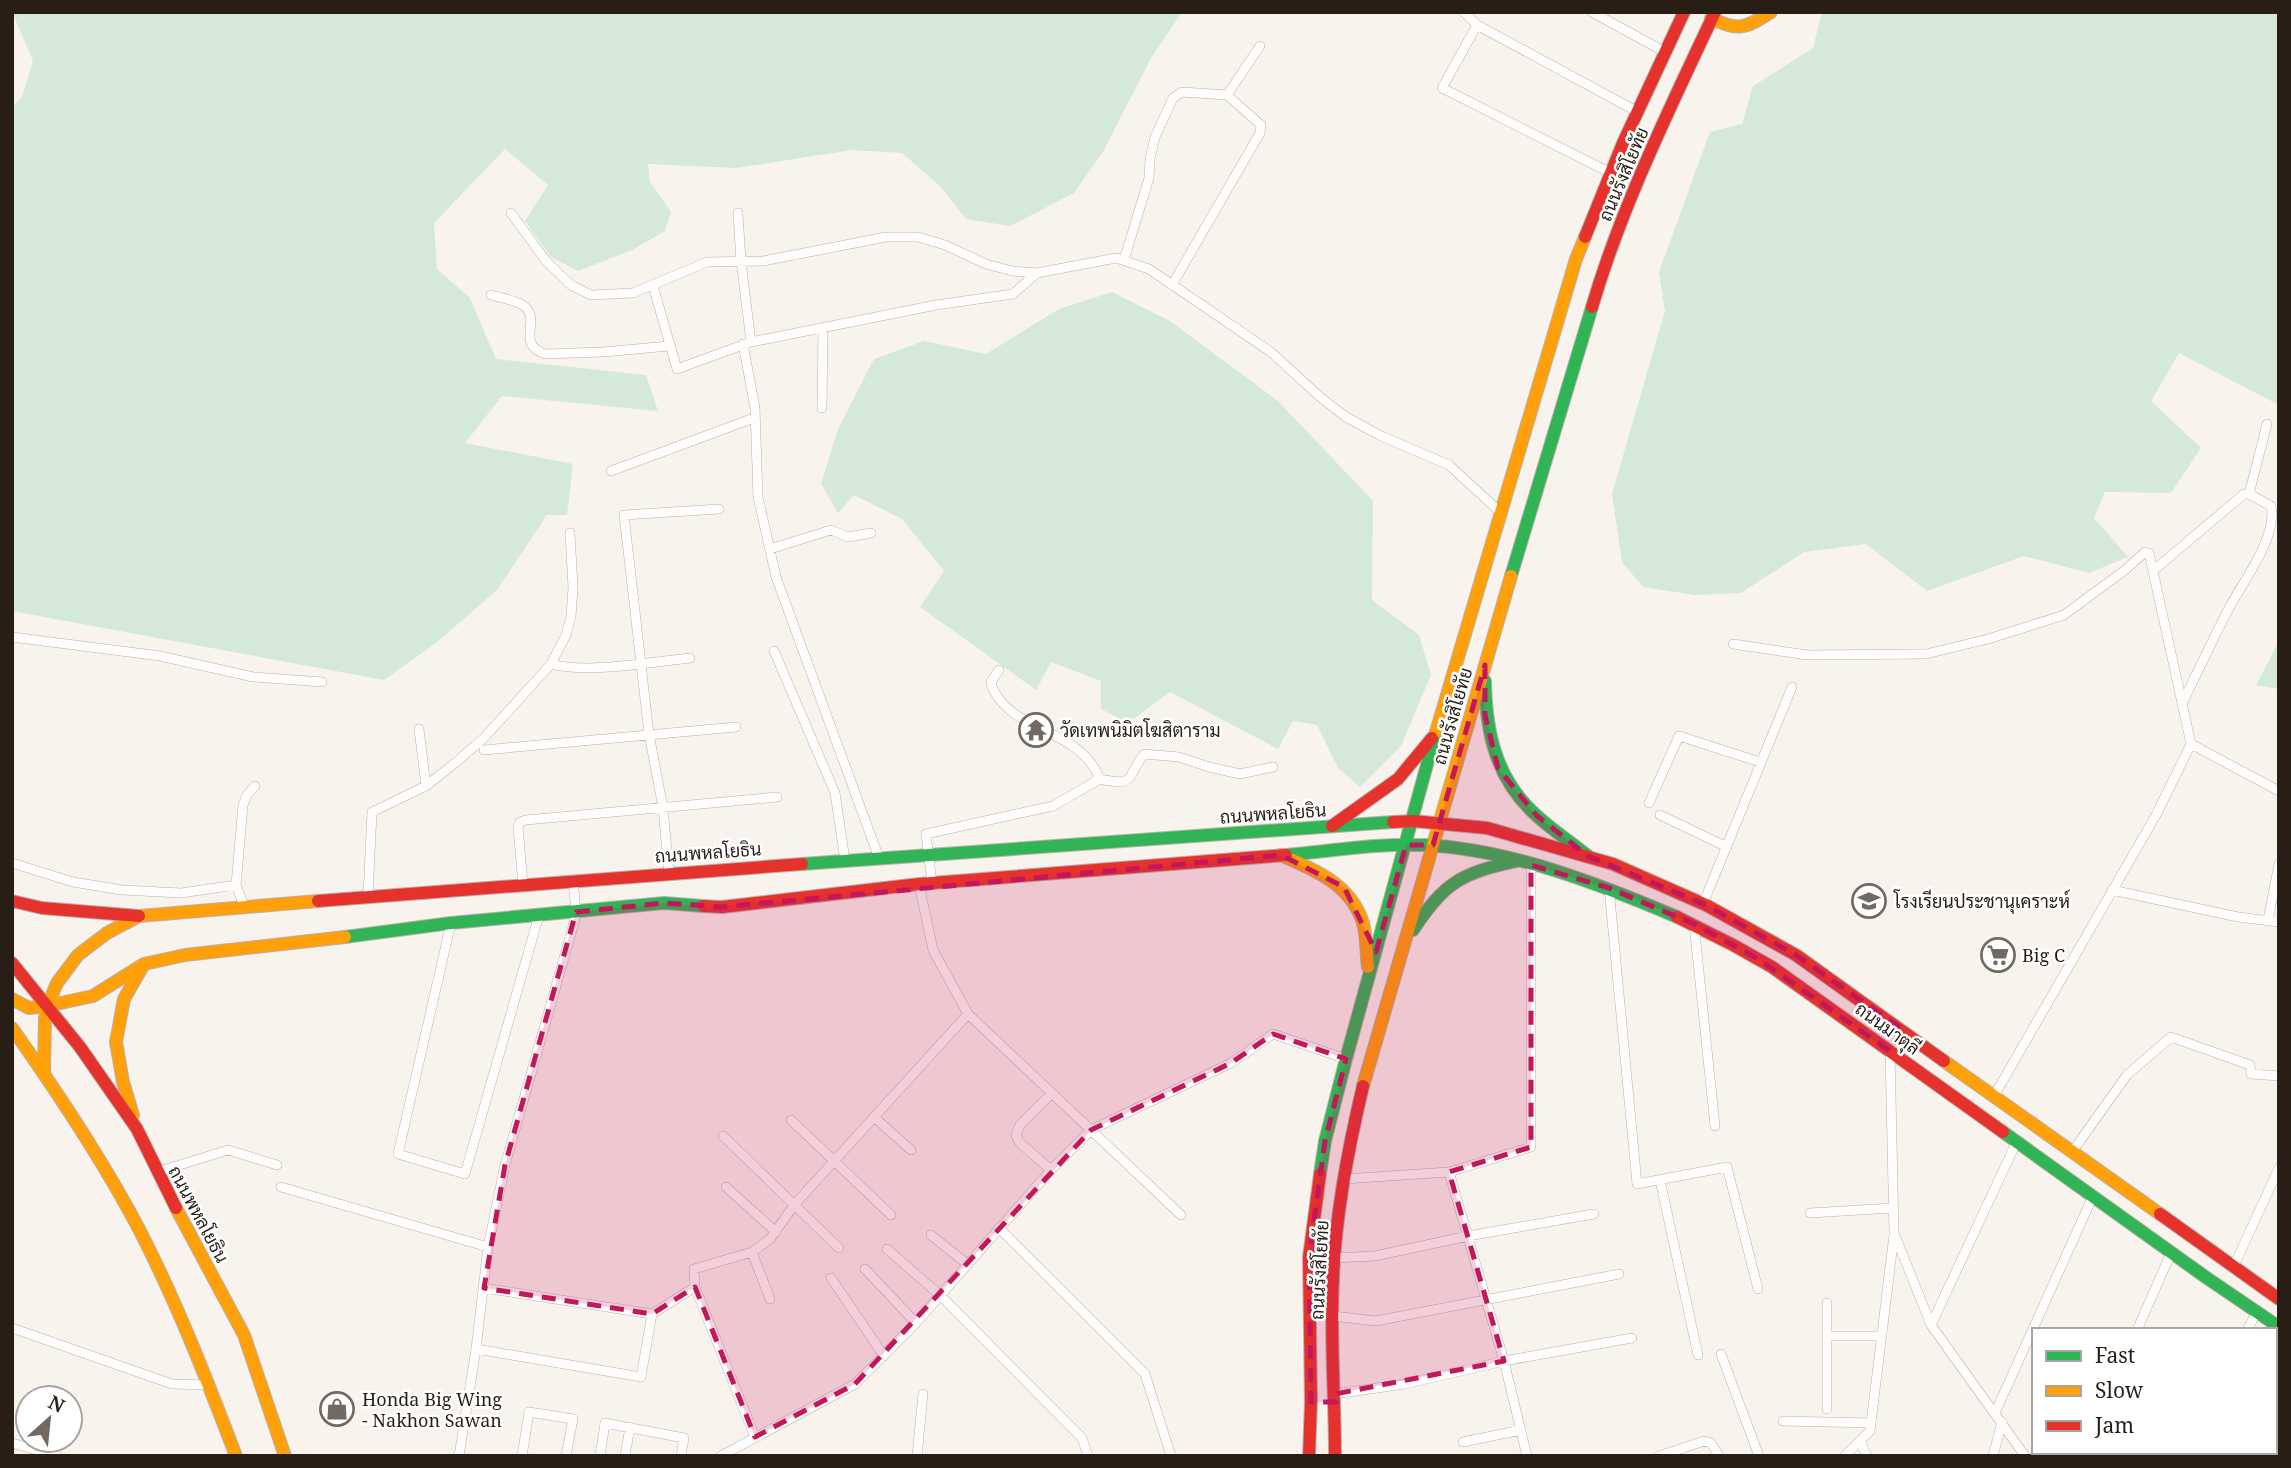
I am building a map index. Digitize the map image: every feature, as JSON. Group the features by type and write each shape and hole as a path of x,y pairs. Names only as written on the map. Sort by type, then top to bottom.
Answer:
{"main road":[{"name":"ถนนรังสิโยทัย","path":"1307,1455 1311,1402 1309,1257 1315,1197 1325,1141 1346,1059 1436,733 1576,259 1611,173 1684,12"},
{"path":"1713,15 1731,28 1746,27 1771,12"},
{"name":"ถนนรังสิโยทัย","path":"1335,1456 1334,1258 1344,1179 1363,1087 1603,268 1649,154 1713,15"},
{"path":"1485,665 1485,715 1490,743 1499,768 1536,815 1588,856"},
{"path":"1332,827 1398,779 1436,733"},
{"name":"ถนนพหลโยธิน","path":"44,1073 44,1021 57,981 84,947 113,928 139,916 845,860 1413,821 1439,822"},
{"name":"ถนนมาตุลี","path":"1439,822 1487,828 1613,864 1703,904 1796,955 2279,1299"},
{"path":"12,999 29,1008 93,996 144,964 185,955 452,923 664,903 722,907 926,884 1406,845"},
{"name":"ถนนมาตุลี","path":"1406,845 1433,845 1482,852 1609,888 1694,924 1758,959 2279,1327"},
{"path":"1281,855 1331,878 1344,887 1364,924 1369,975"},
{"path":"1404,944 1425,911 1455,879 1517,861"},
{"path":"12,901 42,908 139,916"},
{"name":"ถนนพหลโยธิน","path":"12,963 80,1047 138,1129 157,1172 244,1335 285,1456"},
{"path":"138,1129 122,1082 116,1042 124,999 144,964"},
{"path":"12,1028 109,1176 147,1245 209,1385 236,1456"},
{"path":"1890,1051 1905,1031"},
{"path":"1311,1402 1336,1398"}],"street":[{"path":"1464,12 1477,25 1638,112"},
{"path":"1592,12 1665,52"},
{"path":"1477,25 1442,88 1611,173"},
{"path":"1227,95 1260,46"},
{"path":"1124,260 1149,178 1155,136 1173,99 1182,92 1227,95 1261,125 1260,133 1172,285"},
{"path":"511,213 546,261 571,285 591,295 633,293 707,262 763,261 886,237 918,237 945,245 986,264 1012,271 1037,273 1116,258 1124,260 1149,269 1271,352 1346,417 1381,436 1449,465 1500,512"},
{"path":"738,213 747,343 755,408 758,497 776,577 879,858"},
{"path":"653,286 677,369 747,343 936,306 1013,294 1037,273"},
{"path":"491,295 527,309 531,317 530,343 536,351 545,354 669,346"},
{"path":"822,408 823,328"},
{"path":"611,471 754,418"},
{"path":"2249,494 2267,424"},
{"path":"2154,570 2239,496 2249,494 2271,506 2271,524 2260,554 2228,608 2182,704"},
{"path":"669,873 663,808 649,734 624,515 719,509"},
{"path":"770,549 831,530 848,537 871,533"},
{"path":"368,896 372,812 426,786 483,739 551,664 566,635 571,617 573,588 570,533"},
{"path":"1733,644 1807,655 1926,654 1988,639 2064,615 2145,552 2149,552 2191,744 2155,815 1994,1096"},
{"path":"12,637 160,656 253,677 322,682"},
{"path":"774,651 835,793 845,860"},
{"path":"551,664 566,668 690,658"},
{"path":"999,670 991,682 992,687 1010,711 1078,748 1095,767 1100,779"},
{"path":"1703,904 1792,687"},
{"path":"484,750 736,727"},
{"path":"419,729 426,786"},
{"path":"1649,803 1679,736 1760,762"},
{"path":"2191,744 2279,791"},
{"path":"1181,1215 968,1014 933,950 926,884 929,855 926,835 1053,806 1100,779 1118,783 1126,781 1133,775 1144,754 1179,757 1240,774 1273,768"},
{"path":"244,906 236,885 243,805 254,786"},
{"path":"523,884 517,839 520,822 777,797"},
{"path":"1660,816 1727,847"},
{"path":"12,863 73,883 122,891 181,893 236,885"},
{"path":"2268,920 2279,864"},
{"path":"1344,1179 1449,1172 1531,1147 1531,865"},
{"path":"459,1456 476,1349 488,1247 505,1165 576,912 573,880"},
{"path":"1609,888 1637,1184 1727,1167 1758,1289"},
{"path":"2112,890 2238,917 2279,922"},
{"path":"452,923 398,1154 465,1174 539,915"},
{"path":"1694,924 1715,1126"},
{"path":"755,1437 695,1287 694,1269 752,1252 776,1232 795,1203 968,1014"},
{"path":"722,1456 855,1384 916,1323 1051,1170 1091,1130 1231,1063 1273,1034 1346,1059"},
{"path":"2072,1152 2127,1075 2171,1037 2250,1065 2251,1074 2279,1076"},
{"path":"1845,1456 1870,1431 1894,1233 1890,1051"},
{"path":"1051,1094 1020,1125 1016,1135 1019,1142 1051,1170"},
{"path":"874,1117 911,1150"},
{"path":"791,1120 891,1215"},
{"path":"723,1136 839,1248"},
{"path":"1931,1325 2017,1141"},
{"path":"157,1172 228,1150 277,1165"},
{"path":"2233,1268 2279,1168"},
{"path":"1449,1172 1504,1362 1527,1456"},
{"path":"1660,1180 1698,1355"},
{"path":"281,1186 488,1247"},
{"path":"726,1187 776,1232"},
{"path":"2034,1328 2094,1196"},
{"path":"1810,1213 1893,1208"},
{"path":"1334,1258 1375,1256 1468,1236 1594,1214"},
{"path":"999,1228 1145,1374 1171,1456"},
{"path":"1894,1233 1931,1325 2025,1456"},
{"path":"931,1235 967,1264"},
{"path":"887,1249 941,1296 1082,1438 1088,1456"},
{"path":"752,1252 770,1299"},
{"path":"2138,1328 2171,1252"},
{"path":"865,1269 916,1323"},
{"path":"1333,1316 1376,1321 1619,1275"},
{"path":"831,1278 884,1356"},
{"path":"484,1288 652,1314 695,1287"},
{"path":"1827,1303 1827,1409"},
{"path":"2249,1328 2257,1312"},
{"path":"476,1349 641,1377 652,1314"},
{"path":"12,1328 172,1384 209,1385"},
{"path":"1995,1413 2032,1332"},
{"path":"1827,1335 1880,1336"},
{"path":"1336,1398 1632,1338"},
{"path":"1721,1354 1759,1456"},
{"path":"917,1456 923,1394"},
{"path":"522,1456 529,1412 573,1419 566,1456"},
{"path":"1783,1421 1871,1423"},
{"path":"1993,1456 2002,1422"},
{"path":"600,1456 605,1423 684,1438 681,1456"},
{"path":"625,1456 630,1427"},
{"path":"1463,1442 1521,1430"},
{"path":"1659,1456 1704,1441 1714,1446 1719,1456"},
{"path":"1860,1441 1867,1456"},
{"path":"12,1443 57,1456"}],"highlighted area":[{"path":"1485,665 1485,715 1498,768 1536,815 1588,856 1706,905 1796,955 1905,1031 1890,1051 1758,959 1694,924 1609,888 1531,865 1531,1147 1449,1172 1504,1361 1335,1394 1336,1402 1311,1402 1309,1257 1325,1141 1346,1059 1273,1034 1231,1063 1091,1130 855,1384 755,1437 695,1287 652,1314 484,1288 505,1165 576,912 664,903 722,907 1281,855 1344,887 1376,952 1406,845 1433,845"}],"green space":[{"path":"12,12 1182,12 1151,58 1104,150 1074,193 1010,226 966,219 940,186 902,153 852,150 736,168 648,164 650,182 671,212 665,231 632,250 578,271 551,257 525,221 548,185 505,149 434,223 437,269 470,298 496,359 646,375 658,411 502,396 465,443 573,464 567,515 547,515 497,590 436,643 384,680 12,611 12,107 22,97 33,61"},
{"path":"1822,12 2279,12 2279,405 2179,353 2151,401 2201,448 2171,493 2105,492 2094,518 2128,557 2089,573 2024,556 1927,591 1866,544 1804,552 1741,593 1695,595 1643,587 1622,562 1612,494 1665,311 1659,272 1710,132 1742,124 1753,86 1813,48"},
{"path":"1112,292 1170,321 1278,401 1373,501 1372,600 1419,635 1431,675 1401,746 1360,787 1338,768 1317,725 1293,721 1278,749 1170,692 1128,723 1101,709 1101,681 1051,662 1036,690 920,607 944,571 902,519 854,495 838,513 821,484 838,429 874,359 924,341 986,354 1059,309"},
{"path":"2279,641 2279,689 2256,685"}],"traffic: fast":[{"path":"1511,576 1592,307"},
{"path":"1485,681 1491,737 1511,786 1522,801 1548,826 1588,856"},
{"path":"1320,1174 1325,1141 1346,1059 1436,732"},
{"path":"802,864 1393,822"},
{"path":"1286,855 1390,845 1425,845 1489,853 1554,870 1677,917"},
{"path":"1413,930 1435,901 1456,882 1482,870 1517,861"},
{"path":"345,937 451,923 664,903 703,906"},
{"path":"2003,1132 2279,1327"}],"traffic: slow":[{"path":"1711,18 1728,25 1742,26 1771,12"},
{"path":"1436,732 1576,259 1585,237"},
{"path":"1363,1086 1511,576"},
{"path":"1281,855 1319,873 1341,888 1350,898 1363,923 1368,967"},
{"path":"44,1073 45,1018 57,983 78,955 107,933 139,916 318,901"},
{"path":"12,999 29,1008 47,1006 93,996 144,964 185,955 345,937"},
{"path":"133,1115 123,1082 116,1042 124,999 144,964"},
{"path":"12,1028 79,1127 140,1231 203,1370 236,1456"},
{"path":"1944,1061 2160,1214"},
{"path":"176,1208 244,1335 285,1456"}],"traffic: jam":[{"path":"1585,237 1623,143 1684,12"},
{"path":"1592,307 1632,194 1715,12"},
{"path":"1332,826 1398,779 1432,738"},
{"path":"1393,822 1413,821 1487,828 1613,864 1706,905 1796,955 1944,1061"},
{"path":"703,906 722,907 919,884 1286,855"},
{"path":"318,901 802,864"},
{"path":"12,901 42,908 139,916"},
{"path":"1677,917 1772,967 2003,1132"},
{"path":"12,963 80,1047 137,1129 176,1208"},
{"path":"1335,1456 1332,1324 1334,1256 1343,1182 1363,1086"},
{"path":"1309,1456 1309,1257 1320,1174"},
{"path":"2160,1214 2279,1299"}],"place":[{"name":"วัดเทพนิมิตโฆสิตาราม","path":"1036,730"},
{"name":"โรงเรียนประชานุเคราะห์","path":"1869,901"},
{"name":"Big C","path":"1998,955"},
{"name":"Honda Big Wing - Nakhon Sawan","path":"337,1409"}]}
